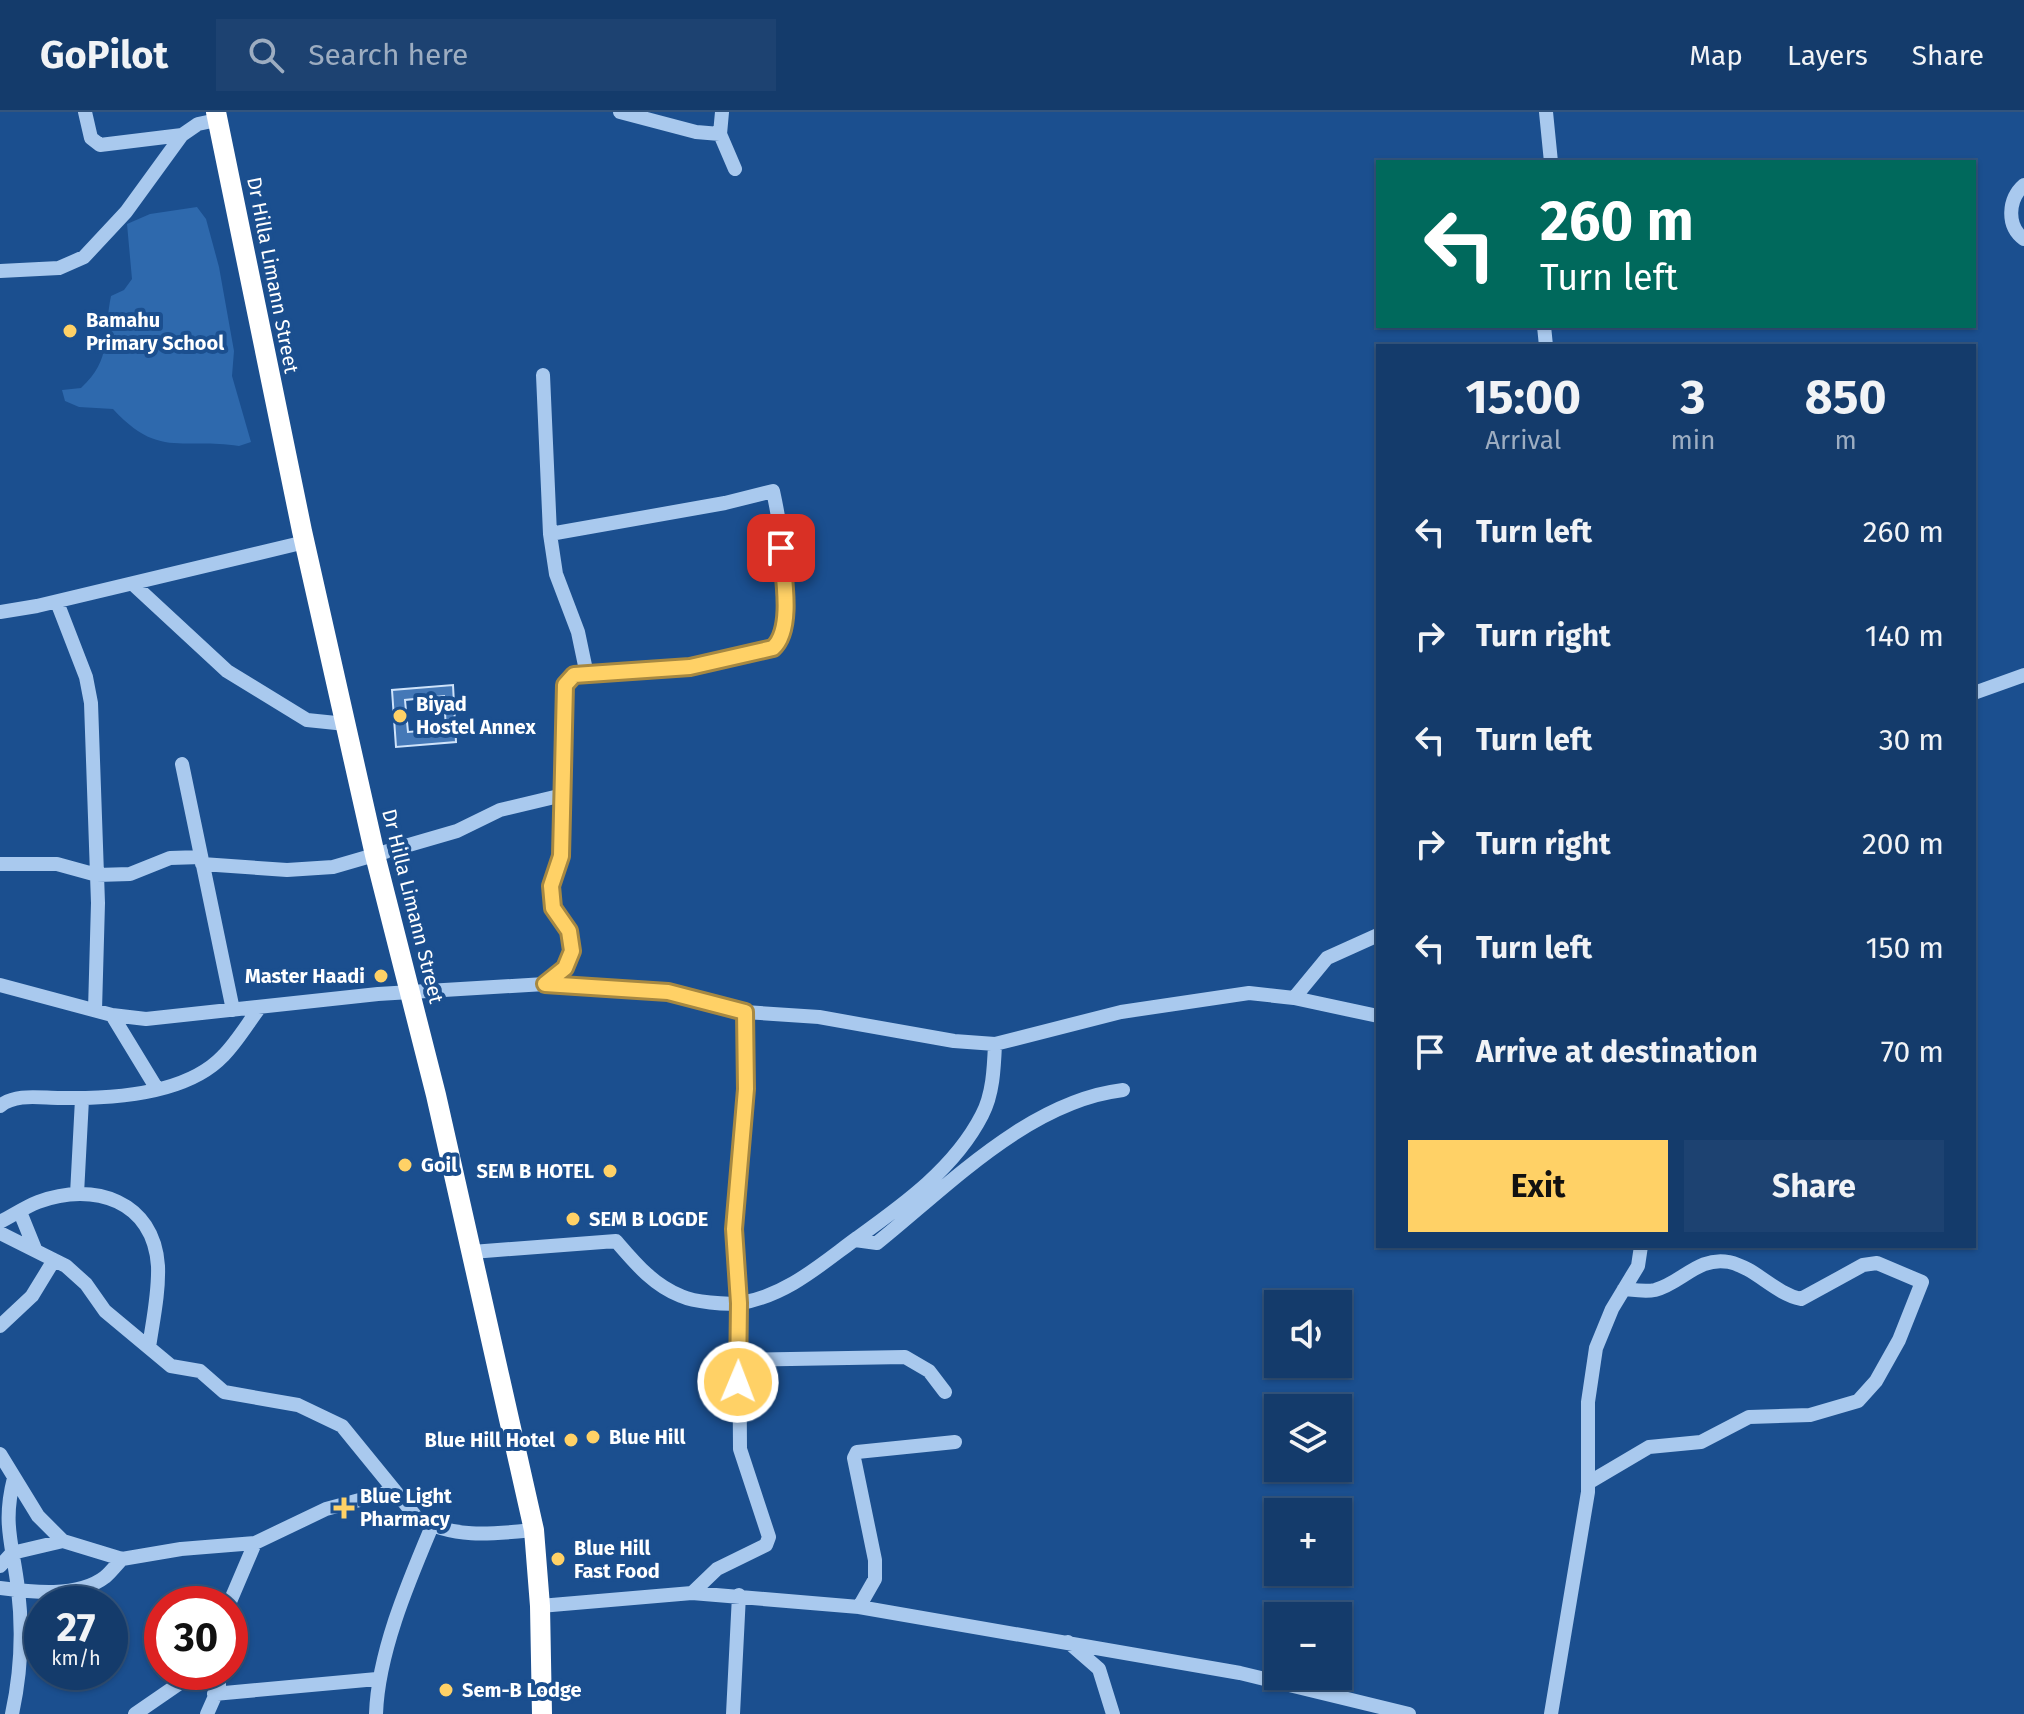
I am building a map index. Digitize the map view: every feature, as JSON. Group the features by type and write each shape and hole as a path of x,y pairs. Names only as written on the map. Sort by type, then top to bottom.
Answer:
{"highway":[{"name":"Dr Hilla Limann Street","path":"216,116 305,542 375,855 472,1252 534,1530 540,1606 542,1714"}],"street":[{"path":"85,112 91,138 100,145 182,135"},
{"path":"620,112 696,132 720,134"},
{"path":"722,112 720,134 735,169"},
{"path":"1546,112 1551,160"},
{"path":"0,271 59,268 84,257 126,212 182,135 216,116"},
{"path":"2024,185 2012,205 2011,221 2016,233 2024,239"},
{"path":"543,375 550,534 556,574 578,632 587,675"},
{"path":"545,984 565,968 572,951 569,931 553,908 551,886 561,856 565,685 574,675 707,665 773,648 780,642 786,602 773,491 725,503 550,534"},
{"path":"0,612 57,602 305,542"},
{"path":"133,584 227,671 307,720 346,724"},
{"path":"57,602 86,677 91,703 97,875 95,1010"},
{"path":"1976,692 2024,675"},
{"path":"182,764 233,1010"},
{"path":"0,864 57,864 97,875 130,874 170,858 287,870 333,867 457,831 500,810 563,795"},
{"path":"1294,998 1327,958 1376,936"},
{"path":"0,985 112,1015 146,1019 410,993 545,984 668,992 745,1012 819,1017 954,1041 995,1044 1121,1012 1249,993 1294,998 1376,1016"},
{"path":"0,1106 19,1098 82,1099 142,1094 194,1078 222,1058 260,1007"},
{"path":"692,1593 717,1569 766,1545 769,1537 740,1449 739,1303 734,1229 746,1089 745,1012"},
{"path":"112,1015 157,1089"},
{"path":"472,1252 616,1241 646,1275 682,1297 739,1303 786,1288 818,1270 912,1200 961,1147 982,1115 993,1083 995,1044"},
{"path":"855,1240 877,1243 1015,1131 1093,1094 1123,1090"},
{"path":"77,1194 82,1099"},
{"path":"0,1222 37,1202 77,1194 103,1197 121,1203 136,1213 147,1225 158,1264 149,1347"},
{"path":"20,1212 35,1249"},
{"path":"0,1233 66,1266 86,1284 105,1311 171,1366 200,1371 224,1392 298,1405 342,1426 417,1518 432,1526 482,1535 534,1530"},
{"path":"1551,1714 1588,1483 1588,1402 1596,1348 1638,1266 1641,1248"},
{"path":"0,1326 32,1296 54,1260"},
{"path":"1588,1483 1649,1447 1701,1442 1749,1417 1810,1415 1858,1401 1876,1381 1899,1340 1922,1282 1877,1263 1863,1265 1801,1299 1787,1296 1730,1262 1713,1262 1696,1266 1659,1289 1624,1289"},
{"path":"738,1360 905,1357 929,1371 945,1392"},
{"path":"859,1607 875,1579 875,1570 854,1458 857,1452 955,1442"},
{"path":"0,1454 8,1487 7,1533 18,1591 21,1656 12,1714"},
{"path":"8,1487 63,1541 122,1559 181,1549 255,1543 326,1509 393,1491"},
{"path":"376,1714 377,1679 409,1580 432,1526"},
{"path":"0,1566 12,1553 63,1541"},
{"path":"237,1586 255,1543"},
{"path":"0,1588 63,1591 86,1587 106,1577 122,1559"},
{"path":"540,1606 692,1593 859,1607 1240,1673 1409,1714"},
{"path":"733,1714 739,1595"},
{"path":"1068,1642 1099,1669 1113,1714"},
{"path":"214,1694 377,1679"},
{"path":"135,1714 170,1690"},
{"path":"207,1714 217,1690"}],"shaded area":[{"path":"197,207 206,219 219,267 234,351 232,376 251,442 239,446 158,440 129,425 113,409 79,407 65,401 62,390 81,388 98,367 105,345 111,296 124,290 132,279 127,224 150,214"}],"building":[{"name":"Biyad Hostel Annex","path":"453,685 456,742 396,747 392,690","holes":["444,696 446,729 408,732 405,700"]}],"place":[{"name":"Bamahu Primary School","path":"70,331"},
{"name":"Biyad Hostel Annex","path":"400,716"},
{"name":"Master Haadi","path":"381,976"},
{"name":"Goil","path":"405,1165"},
{"name":"SEM B HOTEL","path":"610,1171"},
{"name":"SEM B LOGDE","path":"573,1219"},
{"name":"Blue Hill","path":"593,1437"},
{"name":"Blue Hill Hotel","path":"571,1440"},
{"name":"Blue Light Pharmacy","path":"344,1508"},
{"name":"Blue Hill Fast Food","path":"558,1559"},
{"name":"Sem-B Lodge","path":"446,1690"}],"route":[{"path":"738,1382 739,1303 734,1229 746,1089 745,1012 668,992 545,984 565,968 572,951 569,931 553,908 551,886 561,856 565,685 568,679 574,675 690,667 773,648 780,642 786,602 781,548"}]}
